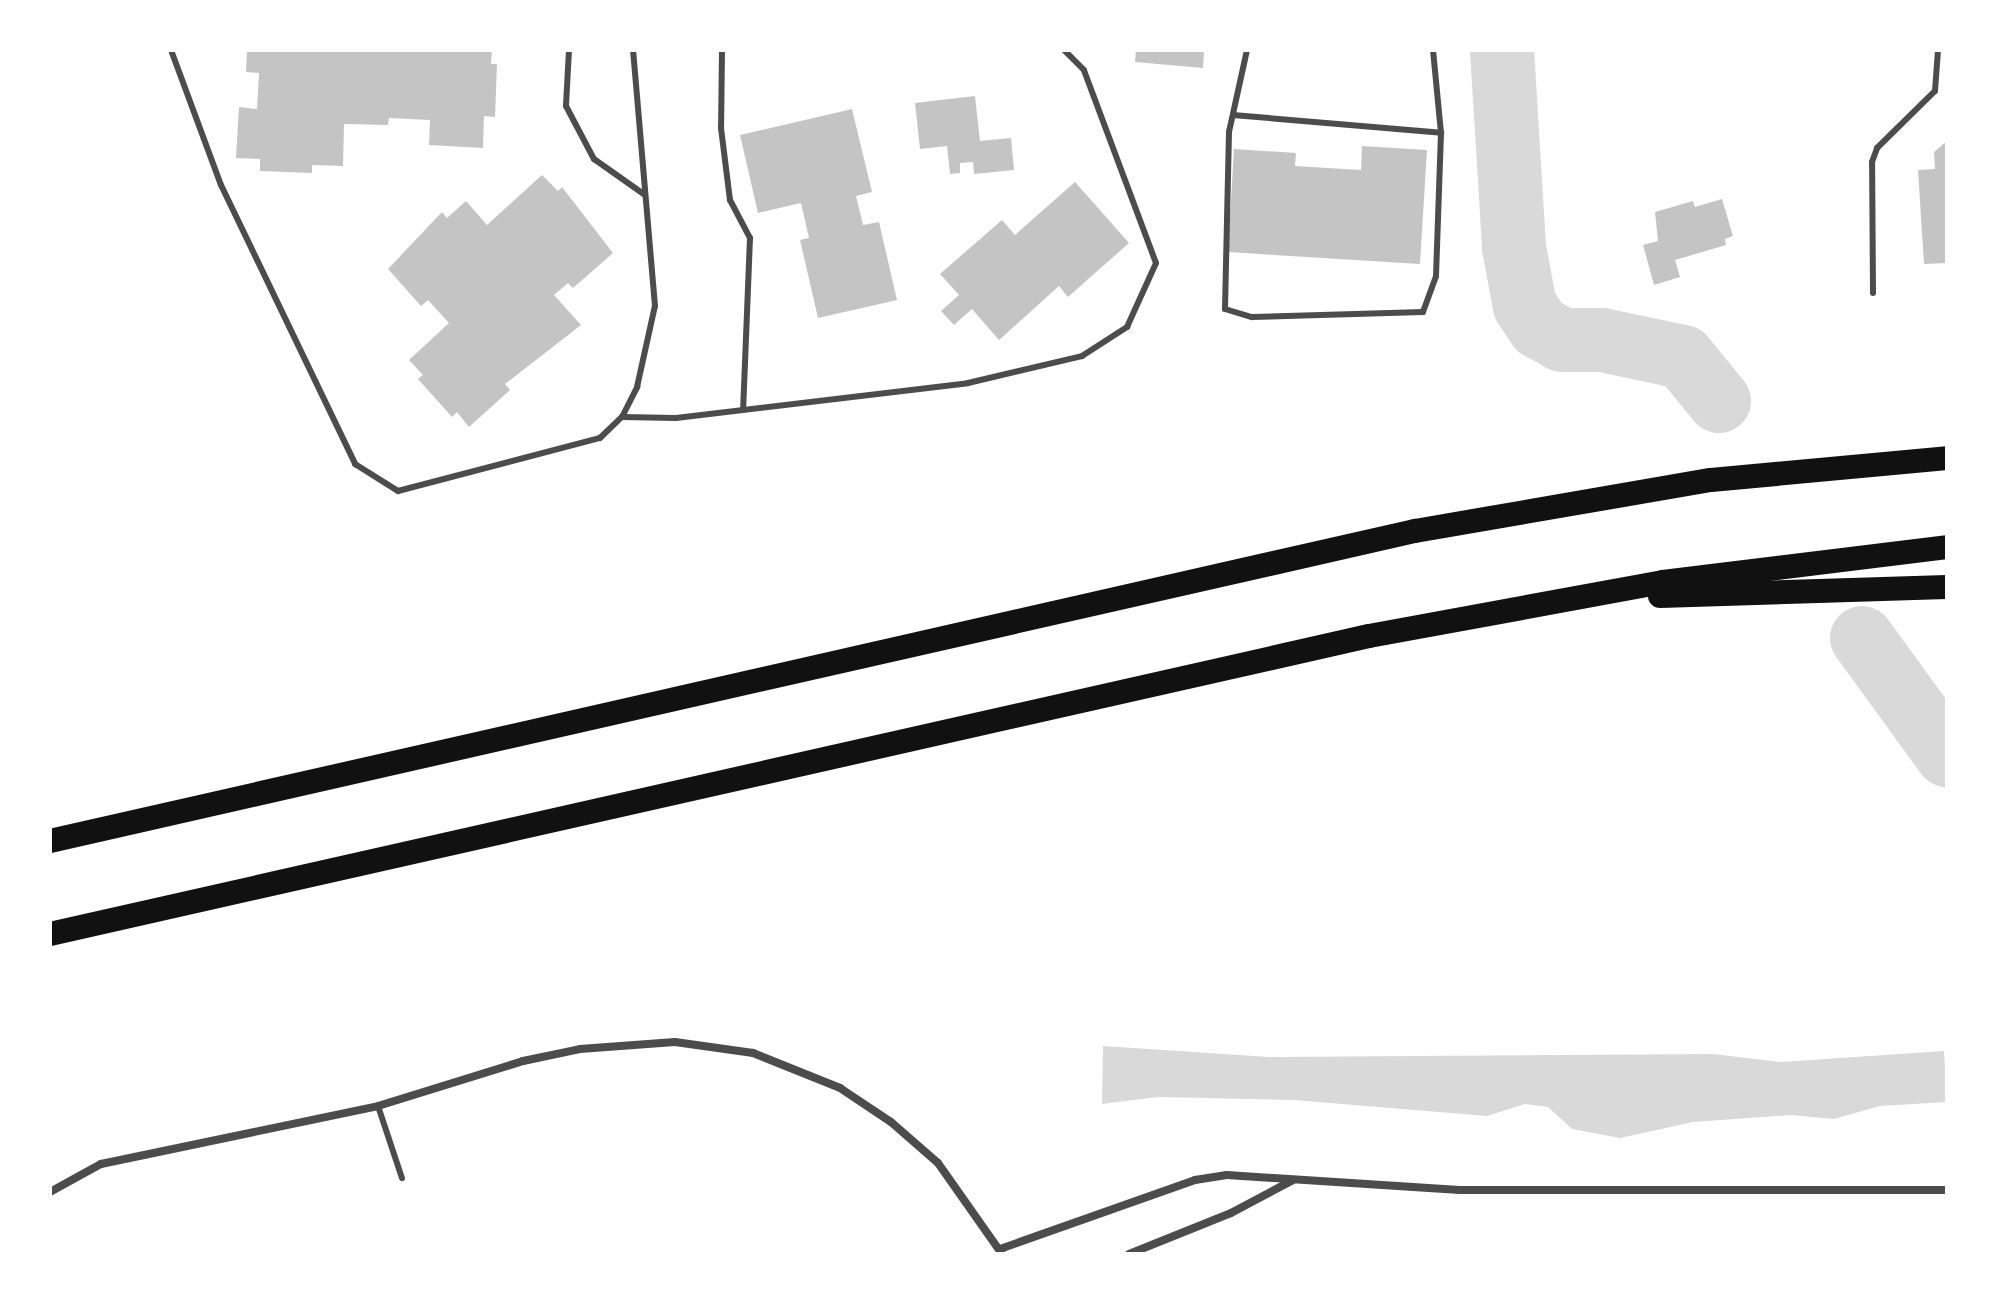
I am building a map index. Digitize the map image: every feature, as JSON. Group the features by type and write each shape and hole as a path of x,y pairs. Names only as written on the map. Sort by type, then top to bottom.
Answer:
{"highway":[{"path":"50,841 1415,531 1711,480 1947,458"},
{"path":"50,934 1308,649 1553,600 1770,567 1947,547"},
{"path":"1553,600 1947,587"}],"street":[{"path":"50,1192 101,1164 378,1106 580,1049 675,1042 753,1053 840,1088 891,1122 938,1163 1001,1252 1195,1180 1256,1175 1474,1191 1947,1190"},
{"path":"1129,1254 1231,1213 1294,1180"}],"lane":[{"path":"171,50 221,185 355,464 398,491 600,438 622,417 637,387 655,306 633,50"},
{"path":"569,50 566,106 580,133 594,159 645,195"},
{"path":"722,50 721,128 730,200 750,238 743,410"},
{"path":"622,417 743,410 968,383 1082,356 1127,327 1156,263 1084,70 1064,50"},
{"path":"1247,50 1233,115 1225,309 1252,317 1423,312 1436,276 1441,133 1433,50"},
{"path":"1873,293 1872,162 1877,148 1935,91 1938,50"},
{"path":"1233,115 1441,133"},
{"path":"378,1106 402,1178"}],"shaded area":[{"path":"1103,1046 1269,1057 1713,1054 1781,1062 1944,1051 1947,1102 1880,1106 1834,1119 1791,1115 1693,1122 1620,1138 1572,1129 1548,1107 1525,1104 1487,1116 1294,1100 1158,1097 1102,1104"}],"building":[{"path":"247,50 492,50 491,64 497,64 495,117 484,116 483,148 429,145 430,120 389,118 388,125 344,124 343,166 312,165 312,173 260,171 260,159 236,158 239,107 257,109 259,73 246,72"},
{"path":"1136,50 1204,50 1203,68 1135,62"},
{"path":"975,96 980,141 1011,138 1014,170 974,174 973,162 960,163 960,173 950,174 947,146 920,149 915,103"},
{"path":"852,109 872,192 856,196 863,225 879,222 897,300 818,318 800,240 809,238 801,203 758,213 740,135"},
{"path":"1947,141 1947,263 1924,264 1918,170 1935,169 1934,152"},
{"path":"1362,146 1427,150 1420,264 1228,252 1234,149 1296,153 1295,166 1361,170"},
{"path":"542,175 558,191 562,187 613,253 573,288 568,283 554,295 581,325 505,384 510,390 469,427 457,412 452,417 418,379 423,375 409,360 449,323 428,300 421,306 388,269 442,212 447,218 466,201 487,225"},
{"path":"1075,182 1129,243 1068,297 1059,286 999,340 972,309 954,325 941,311 959,295 940,274 1002,220 1015,235"},
{"path":"1722,199 1733,236 1725,239 1726,245 1675,260 1680,277 1654,285 1643,245 1658,241 1655,212 1693,201 1695,207"}],"waterway":[{"path":"1502,50 1514,248 1525,306 1539,327 1562,340 1602,340 1683,357 1719,401"},
{"path":"1862,638 1947,755"}]}
